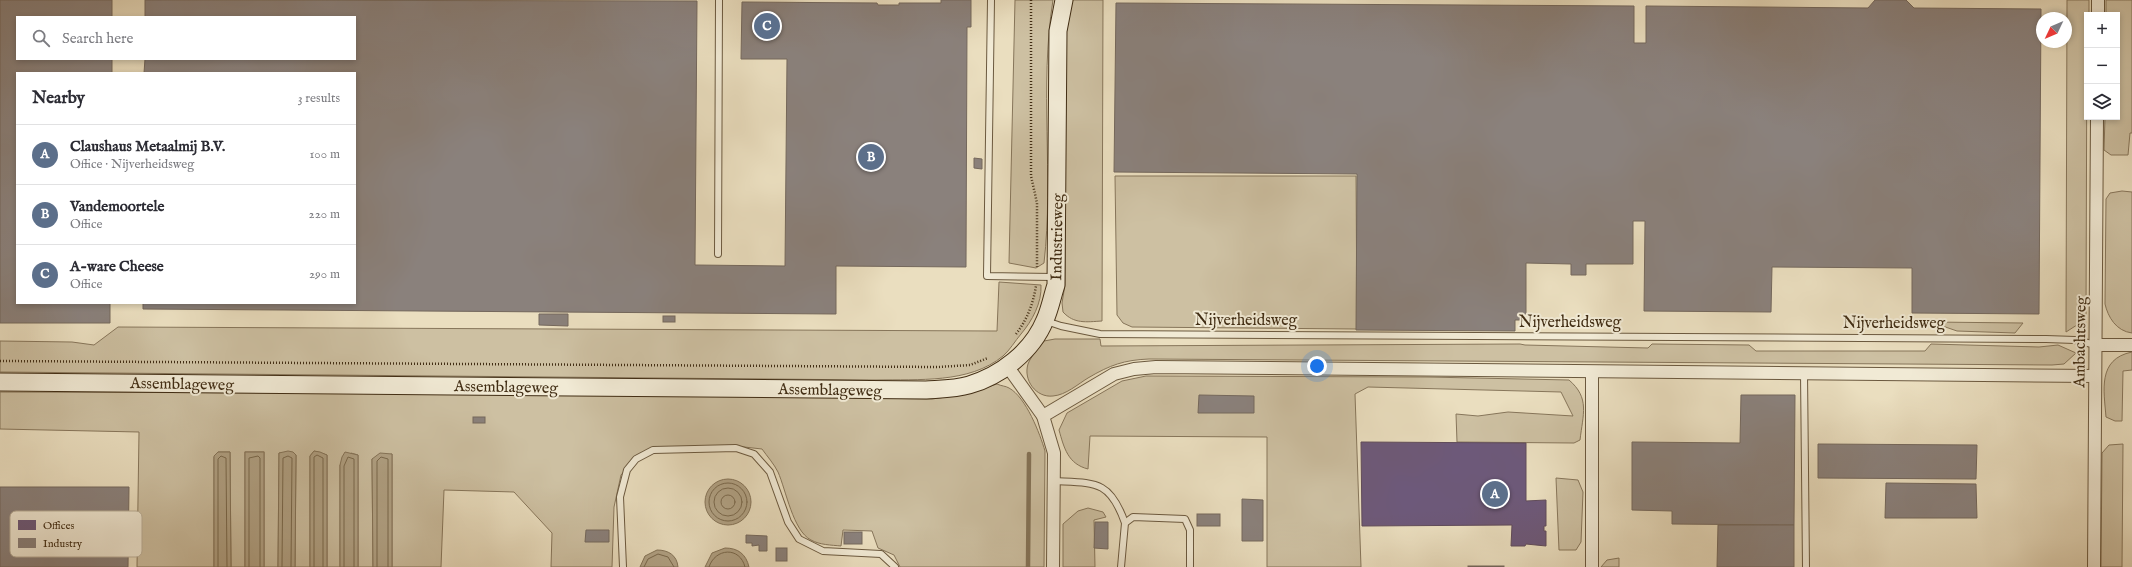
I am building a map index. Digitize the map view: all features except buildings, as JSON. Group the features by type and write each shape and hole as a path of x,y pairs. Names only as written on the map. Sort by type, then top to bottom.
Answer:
{"street":[{"name":"Industrieweg","path":"1008,367 1028,348 1045,321 1056,285 1058,31 1064,0"},
{"path":"2098,0 2098,12"},
{"name":"Ambachtsweg","path":"2094,567 2094,376 2096,345 2097,120"},
{"path":"2096,345 2132,345"},
{"path":"1008,367 1043,416 1054,453 1055,481 1053,567"},
{"name":"Assemblageweg","path":"0,382 926,390 967,386 988,378 1008,367"},
{"path":"1043,416 1114,374 1134,369 1156,367 2094,376"},
{"path":"1592,372 1592,567"}],"lane":[{"path":"718,254 719,0"},
{"path":"991,0 987,276 1056,278"},
{"name":"Nijverheidsweg","path":"1045,321 1100,334 2038,339 2074,340 2096,345"},
{"path":"1804,373 1806,567"},
{"path":"623,567 620,497 627,470 636,459 653,450 736,448 754,454 770,472 788,522 799,539 823,551 881,554 895,567"},
{"path":"1055,481 1090,482 1108,491 1118,505 1125,522 1121,567"},
{"path":"1125,522 1133,517 1184,519 1190,530 1190,567"}],"path":[{"name":"Industrieweg","path":"1014,337 1023,326 1032,304 1037,277 1037,203 1031,176 1032,0"},
{"name":"Assemblageweg","path":"0,361 938,367 970,365 991,357"}],"shaded area":[{"path":"1015,0 1053,0 1047,66 1047,230 1044,263 1036,268 1009,263"},
{"path":"1072,0 1103,0 1102,321 1091,322 1071,319 1063,312 1062,303 1065,285 1065,44 1069,9"},
{"path":"2067,0 2089,0 2089,12 2084,12 2084,120 2087,120 2086,316 2080,323 2066,332 2067,48 2072,48 2072,12 2067,12"},
{"path":"2106,0 2132,0 2132,133 2130,133 2128,155 2111,155 2104,150 2105,120 2120,120 2120,12 2106,12"},
{"path":"1115,176 1356,176 1357,329 1132,327 1123,323 1117,315"},
{"path":"2122,191 2132,192 2132,333 2126,332 2114,323 2108,314 2105,304 2106,199 2110,193"},
{"path":"999,282 1041,285 1040,298 1032,318 1003,356 990,365 959,376 942,378 876,380 0,372 0,341 72,342 94,345 118,327 997,331"},
{"path":"1931,322 2023,323 2015,333 1957,331"},
{"path":"1055,339 1100,339 1101,346 1520,344 1648,348 1652,344 1749,345 1756,351 1925,351 1931,344 2039,347 2058,345 2076,353 2064,364 2052,365 1149,359 1117,364 1096,373 1063,394 1047,396 1036,391 1032,387 1027,376 1027,370 1031,358 1044,341"},
{"path":"2132,352 2132,370 2123,371 2122,421 2115,421 2106,417 2104,397 2105,377 2113,361"},
{"path":"1146,376 1427,377 1569,380 1580,393 1584,407 1580,440 1574,443 1457,442 1456,414 1478,416 1508,412 1573,416 1561,392 1368,387 1355,394 1361,567 1267,567 1267,437 1090,436 1088,469 1081,467 1071,459 1065,449 1059,430 1067,413 1122,381"},
{"path":"997,384 1009,388 1021,399 1032,416 1045,451 1044,567 900,567 894,555 878,548 872,531 843,530 841,546 814,542 799,528 778,472 762,449 735,446 651,449 637,457 621,475 614,507 612,567 551,567 552,533 514,492 444,490 441,567 392,567 392,454 372,459 373,567 358,567 358,455 351,453 340,465 340,567 327,567 327,455 314,451 310,456 310,567 295,567 296,455 279,453 278,567 264,567 264,452 245,452 245,567 231,567 230,452 218,452 214,457 214,567 137,567 137,557 142,557 142,511 138,511 139,432 0,429 0,392 618,394 932,399 966,394"},
{"path":"2123,444 2122,567 2101,567 2102,453 2109,445"},
{"path":"1556,478 1578,480 1583,492 1581,542 1576,550 1559,550"},
{"path":"1088,508 1103,512 1106,517 1094,520 1095,567 1063,567 1063,524 1078,511"},
{"path":"1619,558 1619,567 1601,567 1607,560"}],"water":[{"path":"288,451 293,452 296,455 295,567 278,567 279,453"},
{"path":"314,451 327,455 327,567 310,567 310,456"},
{"path":"218,452 230,452 231,567 214,567 214,456"},
{"path":"245,452 264,452 264,567 245,567"},
{"path":"345,452 358,455 358,567 340,567 340,465"},
{"path":"380,453 392,454 392,567 373,567 372,459"},
{"path":"728,479 741,483 747,489 751,502 747,515 741,521 728,525 715,521 709,515 705,502 709,489 715,483"},
{"path":"725,548 734,549 744,555 749,567 705,567 712,553"},
{"path":"657,550 668,552 674,556 678,567 640,567 645,556"}],"waterway":[{"path":"1028,567 1029,454"}],"place":[{"name":"A-ware Cheese","path":"767,26"},
{"name":"Vandemoortele","path":"871,157"},
{"name":"Claushaus Metaalmij B.V.","path":"1495,494"}]}
